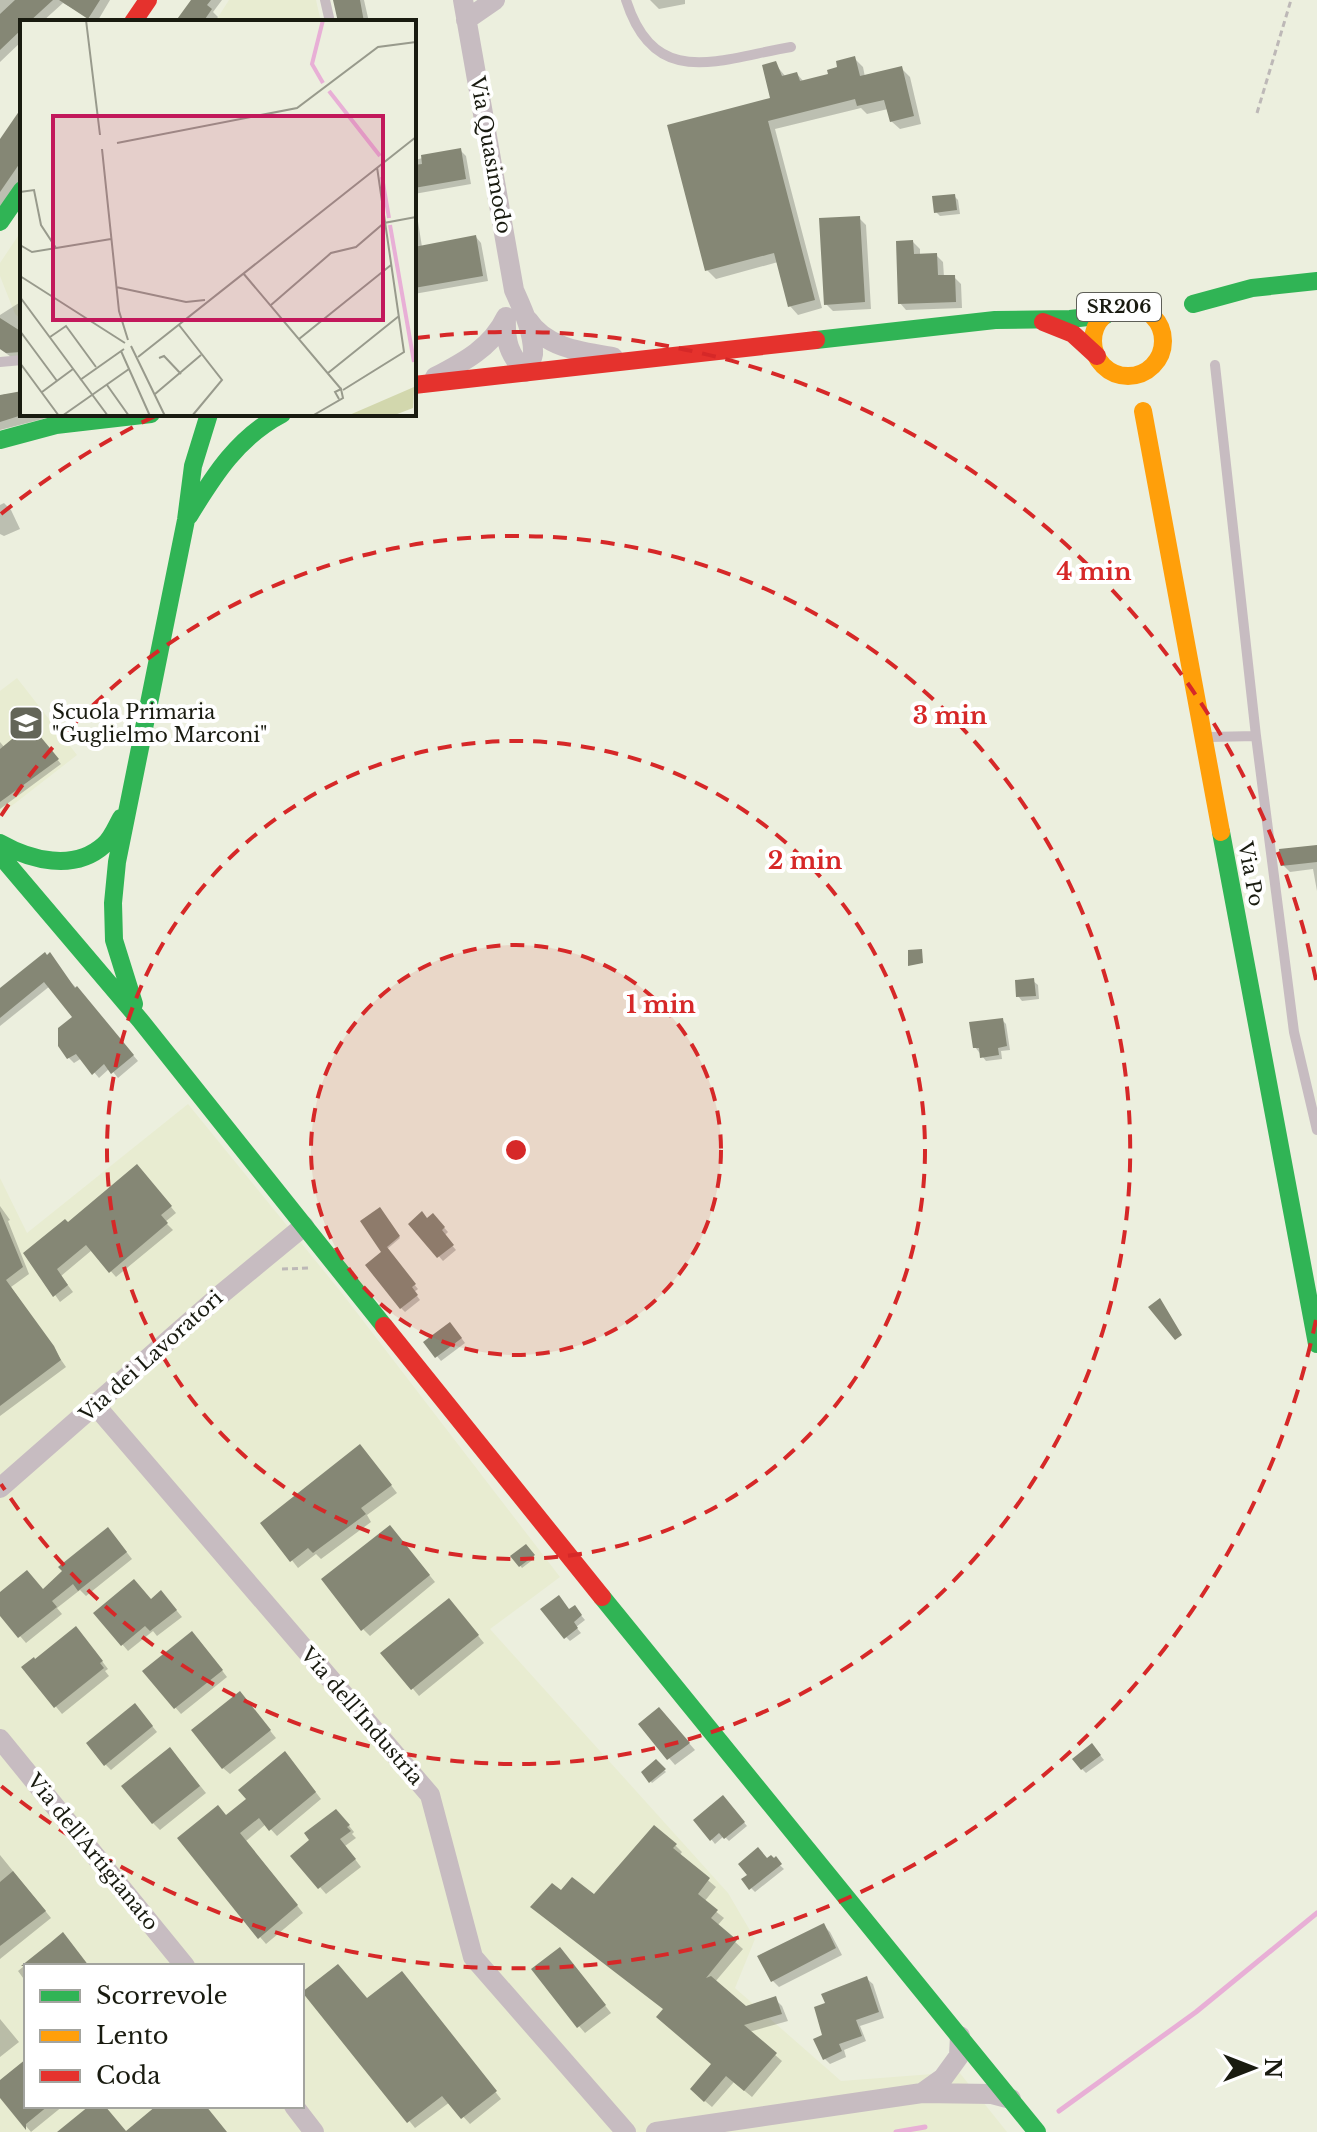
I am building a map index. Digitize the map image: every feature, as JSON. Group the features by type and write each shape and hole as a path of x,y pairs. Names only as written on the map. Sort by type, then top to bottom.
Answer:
{"main road":[{"path":"134,20 148,0"},
{"path":"0,222 20,193"},
{"name":"SR206","path":"1097,356 1094,333 1106,315 1123,307 1144,310 1181,306 1252,288 1317,281"},
{"name":"SR206","path":"1160,351 1181,306"},
{"name":"SR206","path":"1144,310 1159,324 1160,351"},
{"path":"417,384 995,320 1106,315"},
{"path":"1031,319 1057,324 1083,341 1105,366 1116,373 1137,374 1148,369 1160,351"},
{"name":"Via Po","path":"1136,400 1160,351"},
{"name":"Via Po","path":"1116,373 1136,400 1317,1344"},
{"path":"0,440 24,431 112,416"},
{"path":"140,1020 114,940 113,903 129,804 186,520 189,476 208,416"},
{"path":"216,471 222,446 219,416"},
{"path":"186,520 216,471 253,432 279,416"},
{"path":"0,843 27,857 54,861 75,859 100,849 112,836 129,804"},
{"path":"0,855 140,1020 1037,2132"}],"street":[{"path":"464,10 495,0"},
{"name":"Via Quasimodo","path":"464,10 514,290 515,316 533,355 525,372"},
{"path":"515,316 551,342 632,360"},
{"name":"Via Quasimodo","path":"417,384 458,365 484,348 515,316"},
{"name":"Via dei Lavoratori","path":"0,1488 219,1296 304,1226"},
{"name":"Via dell'Industria","path":"96,1406 430,1795 473,1957 626,2132"},
{"name":"Via dell'Artigianato","path":"0,1739 183,1964"},
{"path":"922,2093 943,2078 959,2056 960,2036"},
{"path":"656,2132 922,2093 992,2094 1011,2099"},
{"path":"296,2108 314,2132"}],"lane":[{"path":"325,0 330,20"},
{"path":"626,0 637,27 652,48 667,58 705,62 791,47"},
{"path":"0,362 20,360"},
{"path":"1215,365 1256,736 1294,1032 1317,1130"},
{"path":"1203,737 1256,736"}],"path":[{"path":"1257,113 1291,0"}],"shaded area":[{"path":"229,0 316,0 321,20 216,20"},
{"path":"20,233 20,318 15,314 0,276 0,263"},
{"name":"Scuola Primaria \"Guglielmo Marconi\"","path":"17,678 77,755 0,815 0,691"},
{"path":"188,1104 341,1292 560,1577 490,1629 728,1893 755,1939 735,1988 841,2081 959,2072 1007,2132 0,2132 0,1178 27,1233"}],"building":[{"path":"15,0 53,0 31,20 20,20 20,31 0,50 0,14"},
{"path":"59,0 100,0 88,19"},
{"path":"191,0 211,0 207,5 212,9 204,20 176,20"},
{"path":"333,0 360,0 364,20 338,20"},
{"path":"855,56 860,76 902,66 914,116 890,122 884,100 857,106 855,99 768,121 815,300 788,307 774,253 705,271 667,125 770,98 762,65 776,61 782,76 797,72 800,81 828,74 827,70 837,67 836,61"},
{"path":"20,110 20,163 0,192 0,139"},
{"path":"461,148 466,179 416,188 416,165 422,164 421,155"},
{"path":"955,194 957,210 934,213 932,196"},
{"path":"860,216 865,302 824,305 819,218"},
{"path":"476,235 483,276 416,288 416,247"},
{"path":"913,240 914,254 937,253 938,275 955,275 956,302 898,304 896,241"},
{"path":"0,318 20,331 20,352 6,353 0,349"},
{"path":"20,391 20,416 0,422 0,395"},
{"path":"30,724 59,759 0,802 0,749"},
{"path":"1317,845 1317,862 1281,866 1279,849"},
{"path":"922,949 923,963 908,966 908,950"},
{"path":"45,952 47,955 50,952 75,988 77,986 134,1055 111,1074 104,1064 92,1075 76,1054 67,1059 58,1046 58,1028 72,1017 44,982 0,1018 0,988"},
{"path":"1034,978 1036,996 1016,997 1015,980"},
{"path":"1003,1018 1007,1046 998,1048 999,1055 980,1058 979,1048 973,1048 969,1022"},
{"path":"137,1164 172,1206 161,1215 168,1223 109,1273 86,1245 57,1269 68,1285 53,1297 23,1253 65,1219 68,1222"},
{"path":"380,1207 400,1236 381,1252 360,1221"},
{"path":"0,1211 23,1267 6,1280 61,1360 0,1406"},
{"path":"422,1211 427,1218 433,1213 454,1245 437,1258 408,1224"},
{"path":"387,1247 416,1284 412,1287 418,1295 400,1309 365,1265"},
{"path":"1160,1298 1182,1335 1175,1340 1148,1307"},
{"path":"450,1322 462,1338 435,1358 423,1342"},
{"path":"360,1444 392,1485 361,1508 366,1514 313,1553 308,1548 290,1562 260,1523"},
{"path":"390,1525 430,1575 361,1631 321,1579"},
{"path":"108,1527 127,1552 78,1591 73,1584 52,1601 57,1607 18,1638 0,1616 0,1592 27,1570 43,1589 62,1571 58,1567"},
{"path":"526,1544 535,1555 519,1567 510,1556"},
{"path":"134,1579 151,1599 161,1590 177,1610 150,1631 145,1626 121,1646 93,1613"},
{"path":"559,1595 569,1609 575,1605 582,1615 574,1622 578,1628 564,1639 540,1609"},
{"path":"449,1598 479,1635 411,1690 380,1653"},
{"path":"76,1626 103,1661 100,1663 104,1668 54,1708 21,1667"},
{"path":"192,1631 223,1670 174,1709 142,1671"},
{"path":"240,1691 271,1730 222,1769 191,1730"},
{"path":"135,1703 153,1726 104,1766 86,1743"},
{"path":"659,1707 690,1743 667,1760 638,1724"},
{"path":"1092,1743 1101,1755 1081,1770 1072,1759"},
{"path":"170,1747 200,1786 152,1824 121,1786"},
{"path":"285,1751 316,1792 269,1831 259,1818 240,1833 298,1905 258,1939 177,1838 218,1805 226,1815 246,1799 238,1790"},
{"path":"656,1759 666,1769 649,1783 641,1772"},
{"path":"723,1795 745,1822 724,1839 719,1833 710,1841 693,1820"},
{"path":"336,1809 350,1825 347,1827 351,1831 340,1839 356,1859 318,1889 290,1856 309,1840 304,1833"},
{"path":"654,1825 677,1844 673,1848 710,1878 698,1894 718,1910 711,1918 737,1940 706,1978 711,1976 746,2006 776,1996 782,2014 744,2025 777,2053 744,2091 726,2076 704,2102 690,2089 711,2064 656,2017 663,2009 530,1907 552,1883 561,1890 572,1877 594,1894"},
{"path":"758,1847 767,1858 776,1856 782,1864 749,1890 741,1879 747,1875 738,1864"},
{"path":"13,1871 46,1911 0,1946 0,1882"},
{"path":"824,1923 836,1948 771,1982 757,1956"},
{"path":"63,1932 87,1964 21,1966"},
{"path":"560,1947 606,2005 577,2028 531,1969"},
{"path":"338,1964 367,1998 402,1971 497,2091 461,2119 442,2096 407,2123 304,1994 304,1990"},
{"path":"867,1976 879,2012 856,2020 862,2036 839,2044 842,2051 823,2060 813,2039 822,2035 814,2007 825,2003 821,1994"},
{"path":"24,2061 24,2108 46,2108 26,2124 26,2130 0,2098 0,2080"},
{"path":"87,2108 107,2108 126,2131 154,2108 208,2108 227,2132 57,2132"}],"waterway":[{"path":"1059,2111 1196,2012 1317,1913"},
{"path":"896,2132 925,2127"}],"traffic: fast":[{"path":"0,222 20,193"},
{"path":"1193,304 1252,288 1317,281"},
{"path":"816,340 995,320 1106,315"},
{"path":"0,440 56,425 134,416"},
{"path":"134,1004 114,940 113,903 117,862 186,520 193,466 208,416"},
{"path":"189,516 228,458 252,434 278,416"},
{"path":"0,843 38,858 66,861 92,853 104,845 121,818"},
{"path":"1221,832 1317,1344"},
{"path":"0,855 140,1020 384,1326"},
{"path":"602,1597 1037,2132"}],"traffic: slow":[{"path":"1128,306 1147,312 1157,322 1163,341 1157,360 1147,370 1128,376 1109,370 1099,360 1093,341 1099,322 1109,312 1128,306"},
{"path":"1143,411 1221,832"}],"traffic: jam":[{"path":"134,20 148,0"},
{"path":"1043,322 1073,334 1097,356"},
{"path":"416,385 816,340"},
{"path":"384,1326 602,1597"}],"place":[{"name":"Scuola Primaria \"Guglielmo Marconi\"","path":"26,723"}]}
